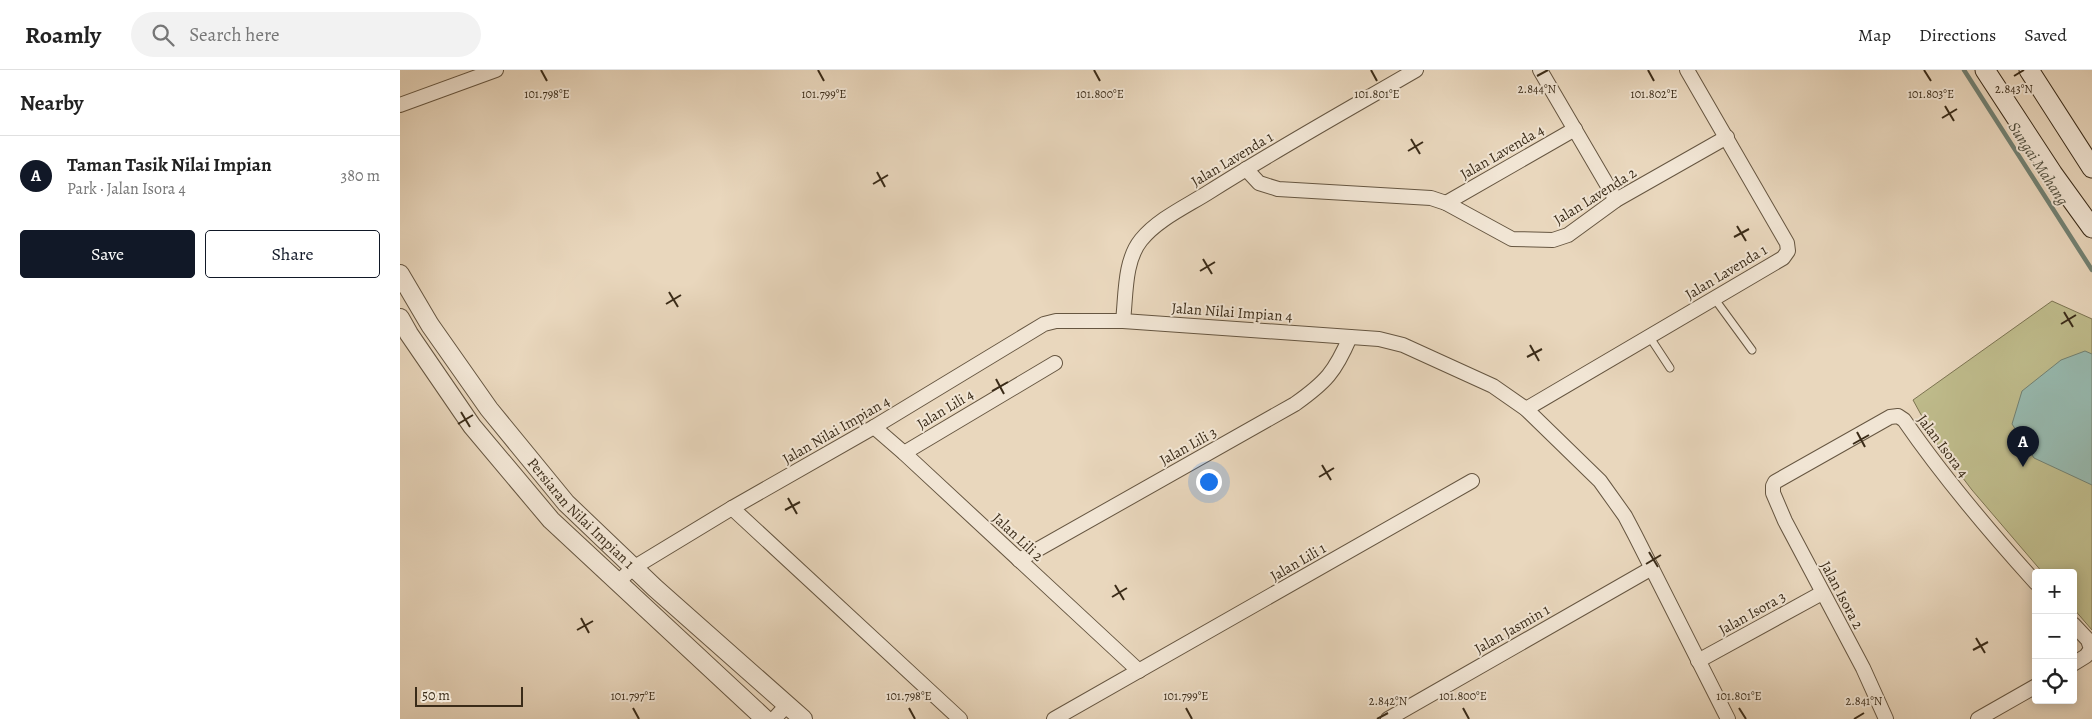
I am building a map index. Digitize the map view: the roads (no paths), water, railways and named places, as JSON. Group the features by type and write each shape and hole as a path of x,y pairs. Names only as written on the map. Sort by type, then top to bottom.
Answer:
{"main road":[{"path":"1986,70 2053,174 2092,228"},
{"path":"2029,70 2092,168"}],"street":[{"path":"400,105 469,75 496,70"},
{"name":"Jalan Lavenda 1","path":"1123,321 1130,264 1141,240 1174,214 1246,169 1416,70"},
{"path":"1540,70 1616,200"},
{"name":"Jalan Lavenda 1","path":"1526,409 1782,258 1788,251 1787,243 1687,70"},
{"name":"Jalan Lavenda 4","path":"1446,203 1575,129"},
{"name":"Jalan Lavenda 2","path":"1246,169 1259,182 1278,189 1421,196 1446,203 1512,239 1553,240 1568,235 1616,200 1727,137"},
{"name":"Persiaran Nilai Impian 1","path":"400,274 430,325 489,409 566,503 633,568 803,719"},
{"name":"Persiaran Nilai Impian 1","path":"400,318 472,426 551,520 765,719"},
{"name":"Jalan Nilai Impian 4","path":"618,583 633,568 732,508 874,427 1044,324 1056,321 1123,321 1390,341 1403,345 1493,386 1526,409 1600,481 1625,516 1728,719"},
{"name":"Jalan Lili 3","path":"1019,560 1295,404 1314,391 1334,371 1350,337"},
{"name":"Jalan Lili 4","path":"904,453 1055,363"},
{"name":"Jalan Isora 4","path":"1773,486 1778,480 1830,450 1890,417 1898,416 1904,420 1930,459 1996,539 2032,579"},
{"name":"Jalan Lili 2","path":"874,427 1139,671"},
{"name":"Jalan Lili 1","path":"1054,719 1472,481"},
{"name":"Jalan Isora 2","path":"1773,486 1773,493 1785,521 1863,668 1886,719"},
{"path":"732,508 960,719"},
{"name":"Jalan Jasmin 1","path":"1388,719 1652,568"},
{"name":"Jalan Isora 3","path":"1698,661 1822,593"},
{"path":"2077,628 2088,640 2091,649 2086,656 2077,662"},
{"path":"1978,719 2032,688"},
{"path":"774,719 787,705"}],"lane":[{"path":"1714,298 1752,350"},
{"path":"1649,336 1670,368"}],"water":[{"path":"2085,351 2092,354 2092,485 2034,458 2012,424 2022,391 2061,360"}],"waterway":[{"name":"Sungai Mahang","path":"1964,70 2092,270"}],"place":[{"name":"Taman Tasik Nilai Impian","path":"2023,467"}]}
